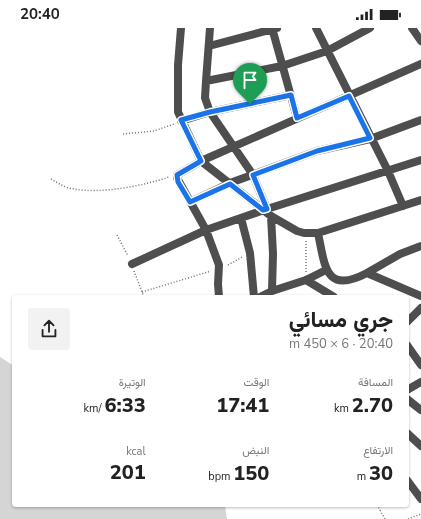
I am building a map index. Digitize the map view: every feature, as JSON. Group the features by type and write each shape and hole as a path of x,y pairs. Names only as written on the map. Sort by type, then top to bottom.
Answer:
{"street":[{"path":"181,28 177,93 178,112 181,120 201,161 267,212 297,231 318,233 421,200"},
{"path":"210,28 205,98 210,112 253,175 267,212 273,254 272,291"},
{"path":"209,46 274,28 282,66 297,118"},
{"path":"316,28 370,138 388,171 403,206"},
{"path":"206,81 282,66 327,51 370,28"},
{"path":"412,28 421,41"},
{"path":"219,295 219,269 216,256 206,230 178,182 177,175 201,161 421,64"},
{"path":"181,120 210,112 291,95"},
{"path":"190,202 230,184 317,151 370,138 421,120"},
{"path":"132,264 206,230 241,218 267,212 421,160"},
{"path":"241,218 250,253 254,295"},
{"path":"318,233 326,270 331,277 344,280 357,278 400,254 421,246"},
{"path":"264,295 306,280 326,270"},
{"path":"367,273 420,295"},
{"path":"306,280 331,295"},
{"path":"409,320 421,308"},
{"path":"409,348 421,365"},
{"path":"409,389 421,382"},
{"path":"409,401 421,410"},
{"path":"409,435 421,446"},
{"path":"409,483 421,499"}],"path":[{"path":"123,134 154,131 181,120"},
{"path":"51,179 64,187 89,190 128,187 177,175"},
{"path":"306,233 306,280"},
{"path":"142,292 219,269 250,253"},
{"path":"378,507 385,519"},
{"path":"408,519 421,514"}],"shaded area":[{"path":"0,357 12,365 12,507 225,507 227,519 0,519"}],"route":[{"path":"291,95 297,118 349,96 370,138 317,151 253,175 267,209 263,210 230,184 190,202 178,182 177,175 201,161 181,120 210,112 250,104 291,95"}]}
